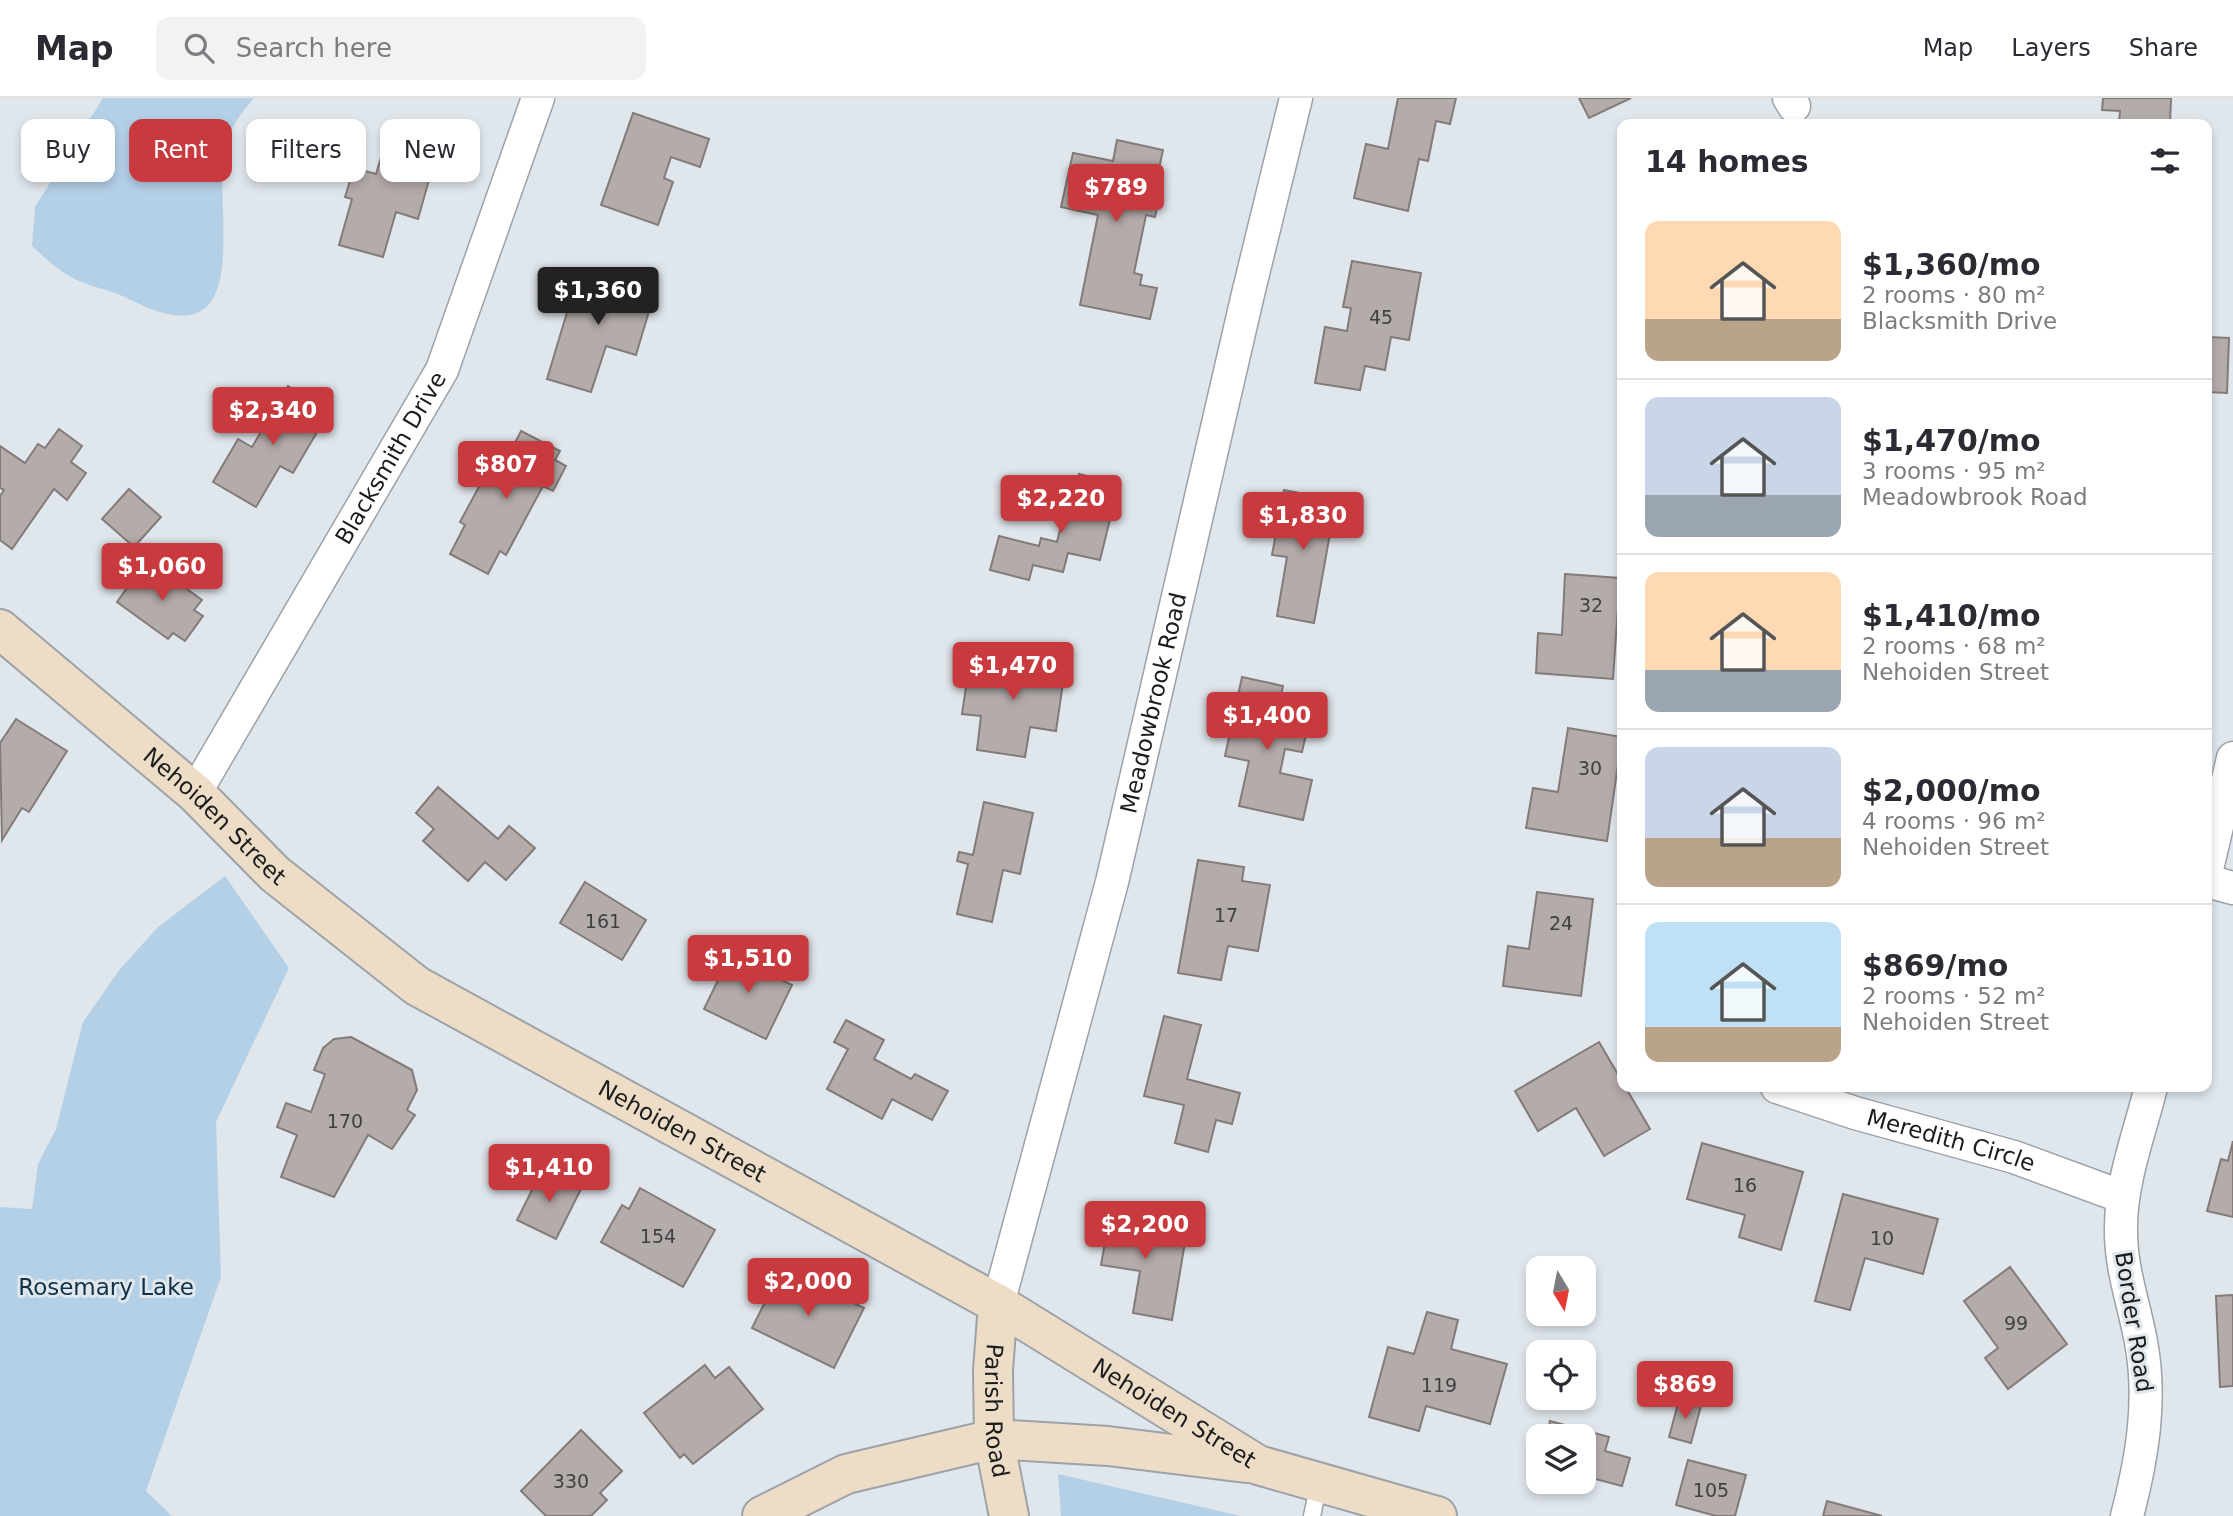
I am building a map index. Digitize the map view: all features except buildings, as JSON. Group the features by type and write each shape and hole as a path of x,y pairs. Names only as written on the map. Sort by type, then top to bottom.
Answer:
{"street":[{"name":"Blacksmith Drive","path":"195,793 442,370 538,98"},
{"name":"Meadowbrook Road","path":"998,1304 1112,882 1296,98"},
{"name":"Nehoiden Street","path":"0,629 195,793 275,874 417,986 998,1304 1316,1500 1437,1516"},
{"path":"2212,848 2233,758"},
{"path":"2212,882 2233,888"},
{"name":"Meredith Circle","path":"1793,1092 2014,1157 2123,1196"},
{"name":"Border Road","path":"2127,1516 2143,1445 2146,1409 2141,1342 2122,1269 2123,1196 2150,1092"},
{"name":"Parish Road","path":"998,1304 993,1370 994,1439 1009,1516"},
{"path":"762,1516 846,1474 994,1439 1108,1446 1258,1465"}],"green space":[{"path":"103,98 254,98 232,130 232,119 129,119 129,182 222,182 223,250 220,278 212,301 195,314 168,314 79,281 60,270 32,246 35,207 51,182 115,182 115,119 90,119"},
{"name":"Rosemary Lake","path":"225,876 289,968 216,1122 221,1277 146,1491 172,1516 0,1516 0,1207 32,1209 38,1164 56,1129 83,1022 120,969 158,927"},
{"path":"1058,1474 1241,1516 1061,1516"}]}
